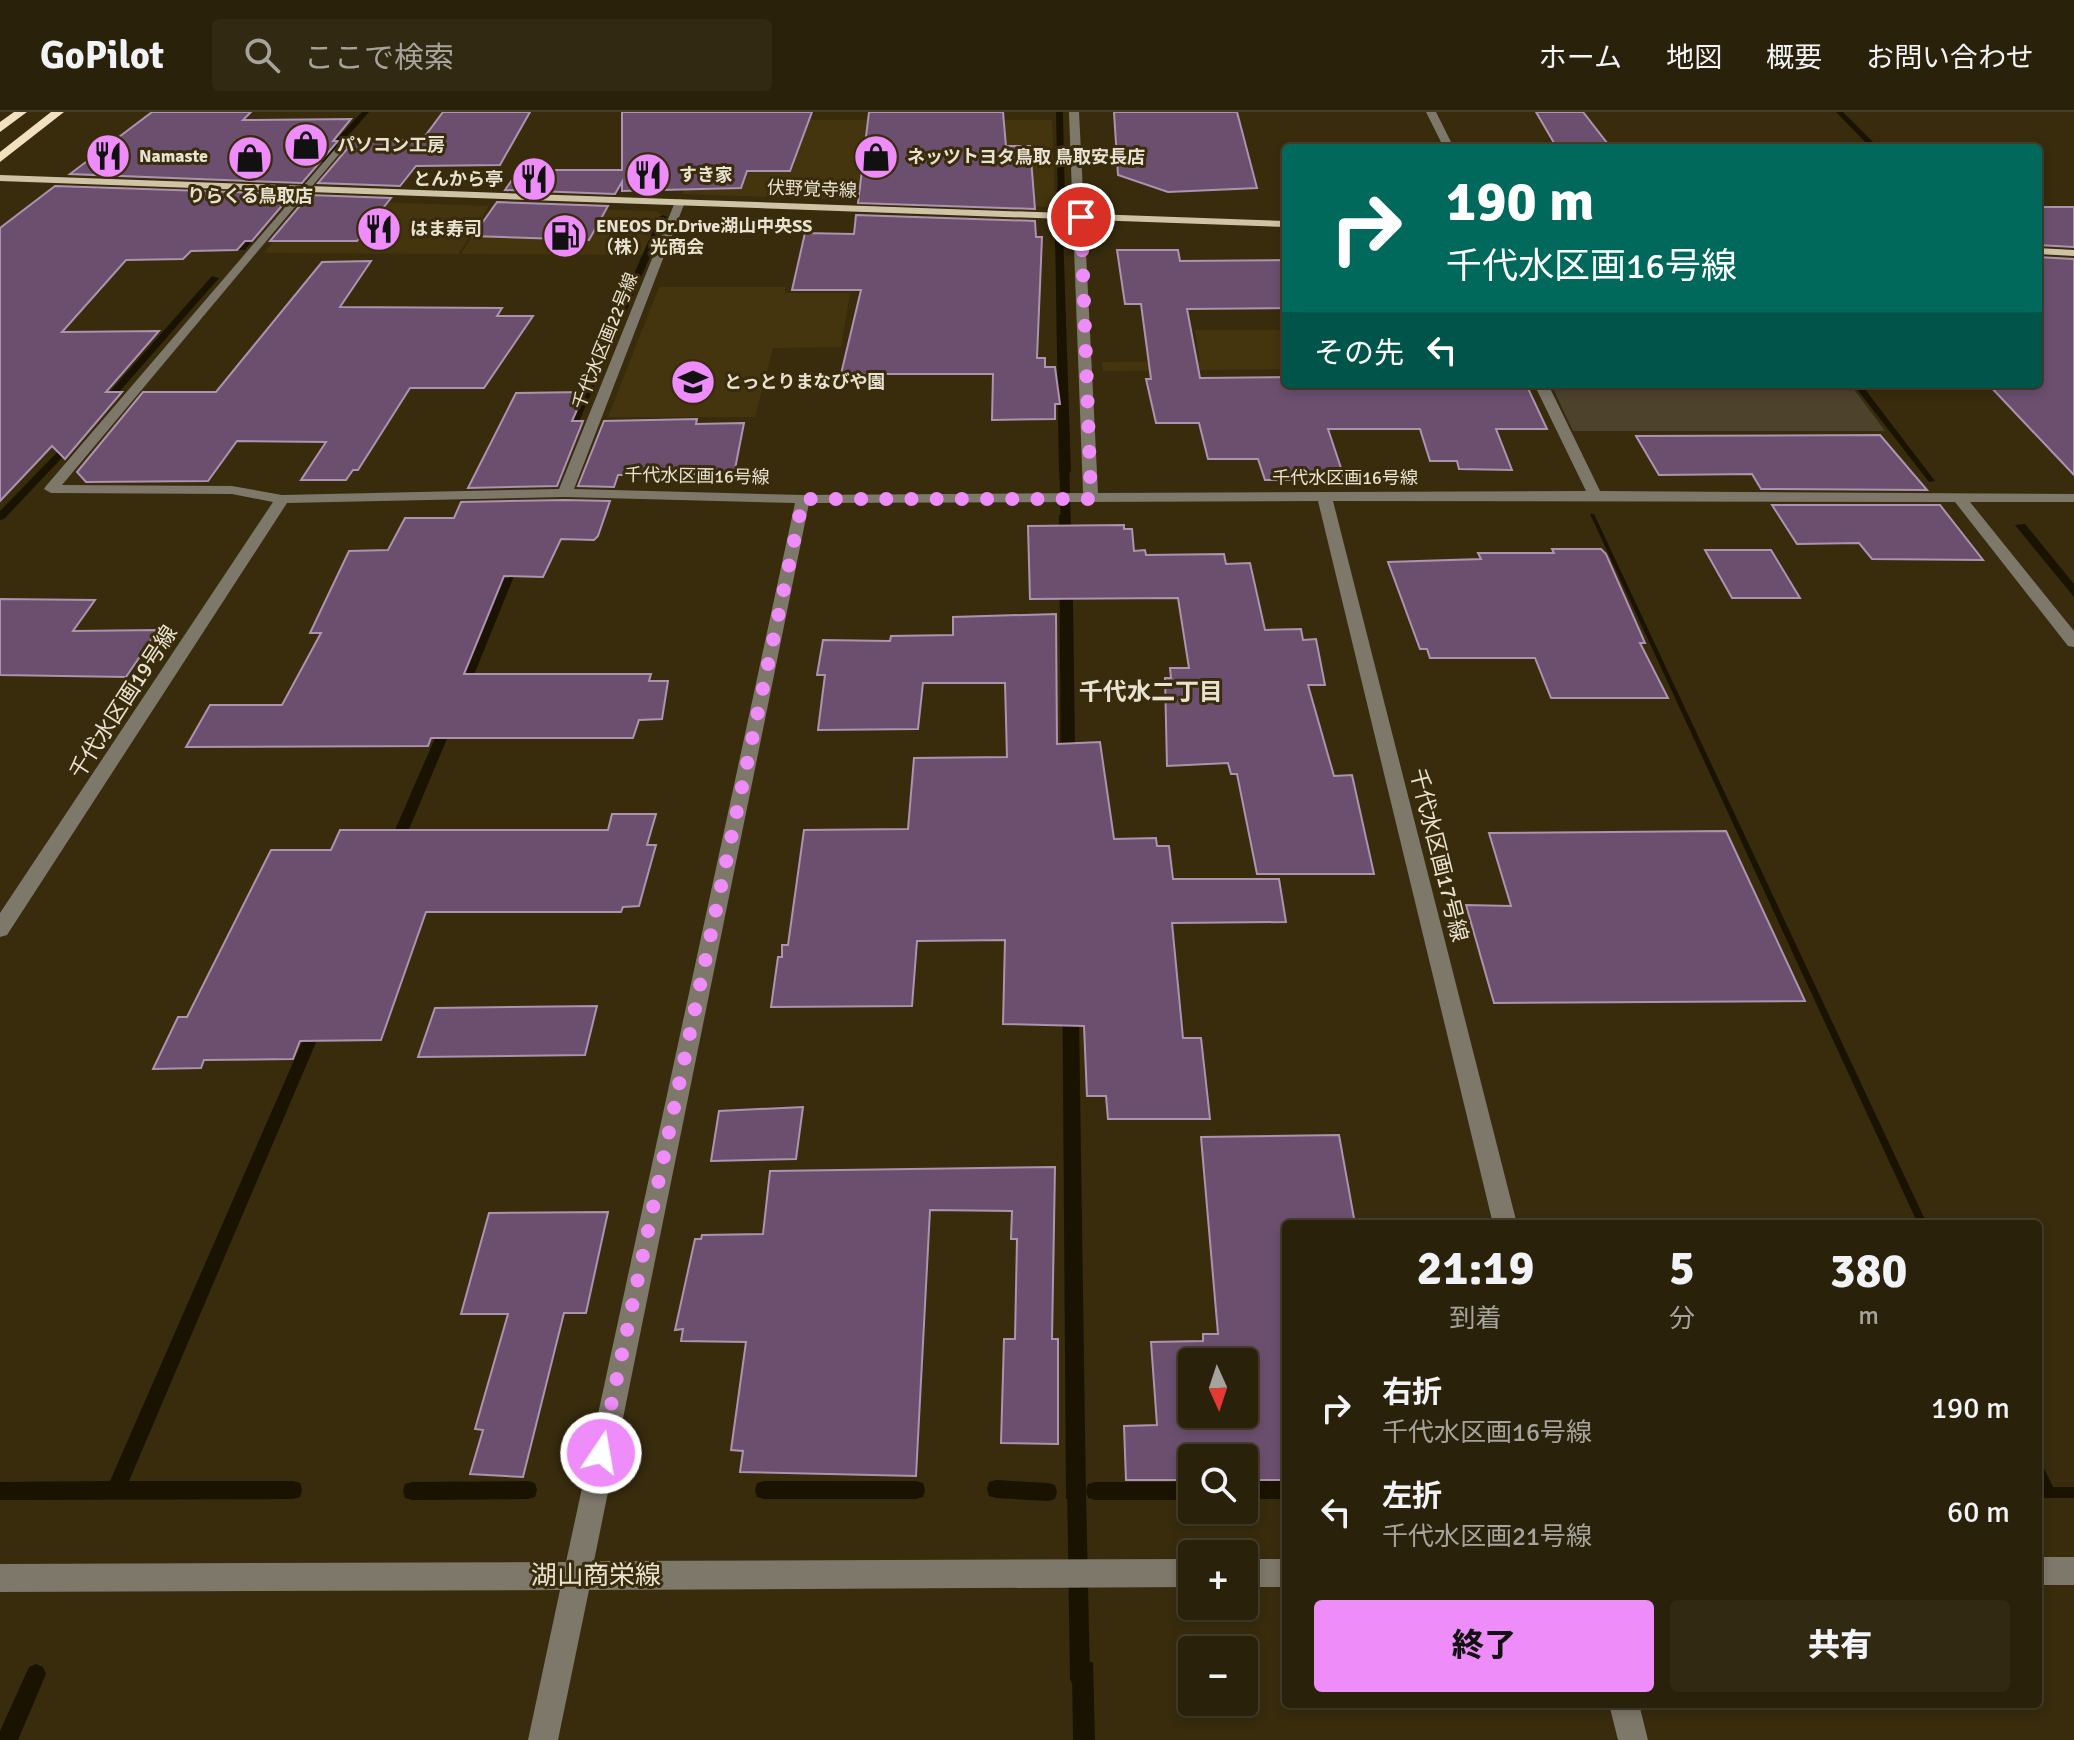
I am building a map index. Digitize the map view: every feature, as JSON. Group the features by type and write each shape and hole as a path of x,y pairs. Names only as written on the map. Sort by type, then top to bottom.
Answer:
{"highway":[{"path":"0,128 21,112"},
{"path":"0,158 58,112"}],"main road":[{"name":"伏野覚寺線","path":"0,178 1282,224"},
{"path":"2042,251 2074,253"}],"street":[{"path":"1074,112 1091,499"},
{"path":"1431,112 1447,144"},
{"path":"306,189 341,145"},
{"name":"千代水区画16号線","path":"306,189 51,489 232,490 282,499 565,493 803,499 1595,495 2074,498"},
{"name":"千代水区画22号線","path":"565,493 680,202"},
{"path":"1543,388 1595,495"},
{"path":"1959,497 2074,642"},
{"name":"千代水区画17号線","path":"1325,498 1504,1220"},
{"name":"千代水区画19号線","path":"0,929 282,499"},
{"path":"543,1740 803,499"},
{"path":"2042,1571 2074,1571"},
{"name":"湖山商栄線","path":"0,1578 1178,1573"},
{"path":"1258,1573 1282,1573"},
{"path":"1625,1708 1633,1740"}],"shaded area":[{"path":"1056,112 1063,112 1065,207 1058,207"},
{"name":"ネッツトヨタ鳥取 鳥取安長店","path":"716,120 1052,120 1055,207 682,194"},
{"name":"はま寿司","path":"319,200 489,206 458,254 264,253 306,203"},
{"name":"ENEOS Dr.Drive湖山中央SS （株）光商会","path":"492,206 656,211 665,218 649,255 461,254"},
{"path":"1055,231 1063,231 1071,472 1059,472"},
{"name":"とっとりまなびや園","path":"659,287 786,287 785,293 850,293 841,347 773,348 755,417 608,417"},
{"path":"1195,330 1282,330 1282,369 1103,371 1102,362 1200,361"},
{"path":"1553,388 1853,388 1885,431 1573,431"},
{"path":"1856,388 1864,388 1935,481 1929,482"},
{"path":"1590,514 1594,514 1925,1220 1916,1220"},
{"path":"1059,515 1070,515 1073,604 1086,1499 1066,1499"},
{"path":"2025,524 2074,584 2074,597 2015,525"},
{"path":"2042,1464 2053,1487 2074,1487 2074,1498 2042,1498"},
{"path":"1093,1662 1095,1740 1073,1740 1072,1664"}],"building":[{"path":"152,112 251,112 243,120 351,119 333,141 338,141 302,183 70,174"},
{"path":"443,112 530,112 500,165 416,166 400,186 318,183 347,149 344,141 422,140"},
{"path":"622,112 812,112 790,171 747,171 741,188 622,191 622,182 615,194 505,190 519,170 622,170"},
{"path":"869,112 1003,112 1006,146 1030,146 1035,209 858,203"},
{"path":"1114,112 1237,112 1257,188 1168,192 1118,175"},
{"path":"1536,112 1583,112 1608,144 1555,144"},
{"path":"55,186 292,194 252,241 245,241 237,250 191,251 183,259 126,260 62,332 159,331 106,392 122,392 65,459 52,446 0,501 0,228"},
{"path":"309,195 391,198 357,241 270,241"},
{"path":"497,202 608,206 589,240 473,236"},
{"path":"2042,207 2074,207 2074,247 2042,245"},
{"path":"856,215 1035,221 1036,237 1042,237 1037,358 1045,358 1045,367 1055,367 1060,404 1055,404 1055,419 992,420 993,374 841,374 861,290 792,290 805,233 854,234"},
{"path":"1117,250 1178,250 1180,261 1282,260 1282,308 1187,309 1200,378 1282,377 1282,388 1528,388 1547,429 1496,429 1512,470 1459,469 1457,461 1430,461 1420,429 1328,429 1345,480 1265,480 1258,459 1208,459 1199,423 1156,423 1146,379 1151,379 1141,304 1125,304"},
{"path":"2042,257 2074,259 2074,475 1992,388 2042,388"},
{"path":"371,261 340,307 502,308 497,316 533,316 484,388 410,388 358,470 353,470 346,480 301,480 326,442 237,441 208,481 86,482 77,472 143,392 216,392 322,262"},
{"path":"585,392 572,421 583,421 557,486 468,488 516,393"},
{"path":"697,419 696,424 744,423 734,474 618,475 614,487 578,486 604,421"},
{"path":"1880,435 1927,490 1761,489 1752,474 1659,475 1636,436"},
{"path":"610,501 598,536 594,540 561,539 543,577 504,576 464,674 651,674 649,681 668,681 662,719 639,720 633,738 431,738 428,746 186,747 210,705 282,705 321,633 310,633 349,551 388,550 405,518 454,518 461,502"},
{"path":"1772,505 1940,505 1983,560 1872,559 1859,543 1797,544"},
{"path":"1124,525 1124,529 1132,529 1134,551 1145,550 1146,555 1224,554 1226,564 1250,563 1265,630 1301,629 1303,640 1316,639 1325,685 1308,685 1334,776 1352,775 1374,874 1257,874 1237,774 1231,774 1228,763 1167,766 1165,678 1171,678 1170,668 1189,668 1178,598 1030,599 1028,526"},
{"path":"1552,549 1601,549 1606,554 1645,643 1640,643 1668,698 1551,698 1535,658 1430,658 1427,649 1420,649 1388,562 1481,559 1478,553 1554,553"},
{"path":"1705,550 1771,550 1800,598 1732,598"},
{"path":"0,599 95,600 73,631 158,630 126,677 0,675"},
{"path":"1056,614 1057,744 1100,742 1114,839 1156,838 1157,846 1169,846 1173,879 1279,879 1286,922 1172,923 1183,1038 1201,1038 1210,1119 1108,1119 1106,1096 1087,1096 1084,1026 1003,1024 1005,940 917,941 912,1006 771,1007 778,957 782,957 782,945 788,945 804,830 908,829 914,758 1007,757 1005,683 923,683 918,729 818,730 825,675 817,675 823,640 890,641 891,636 953,635 953,617"},
{"path":"612,814 656,814 647,845 656,845 639,906 623,907 621,912 426,912 381,1040 300,1041 293,1059 204,1060 201,1068 153,1069 178,1017 187,1017 271,850 331,850 340,830 608,830"},
{"path":"1726,831 1805,1001 1494,1003 1466,905 1511,906 1489,833"},
{"path":"597,1006 585,1055 418,1057 435,1008"},
{"path":"803,1107 796,1159 711,1161 719,1111"},
{"path":"1339,1135 1354,1220 1282,1220 1282,1480 1258,1480 1258,1444 1178,1444 1178,1480 1126,1480 1124,1426 1157,1425 1151,1342 1203,1341 1203,1334 1218,1334 1201,1137"},
{"path":"1055,1167 1052,1339 1058,1339 1058,1444 1001,1443 1004,1339 1015,1339 1017,1239 1011,1239 1012,1211 930,1210 916,1476 740,1472 743,1451 731,1450 746,1342 681,1341 683,1329 675,1330 695,1239 701,1239 702,1235 763,1234 770,1171"},
{"path":"608,1212 586,1313 564,1313 523,1477 470,1474 483,1430 475,1429 508,1314 461,1314 489,1213"}],"waterway":[{"path":"322,160 366,112"},
{"path":"1839,112 1871,144"},
{"path":"1059,247 1061,188"},
{"path":"572,426 663,217"},
{"path":"242,248 259,229"},
{"path":"109,398 215,278"},
{"path":"0,517 71,443"},
{"path":"1064,456 1066,531"},
{"path":"461,692 516,559"},
{"path":"395,846 448,722"},
{"path":"115,1491 316,1026"},
{"path":"1076,1480 1080,1679"},
{"path":"996,1489 1048,1492"},
{"path":"115,1491 293,1490"},
{"path":"412,1491 528,1490"},
{"path":"764,1490 916,1490"},
{"path":"1258,1490 1282,1490"},
{"path":"0,1491 115,1491"},
{"path":"1095,1491 1178,1491"},
{"path":"7,1740 36,1674"}],"place":[{"name":"パソコン工房","path":"306,145"},
{"name":"Namaste","path":"108,156"},
{"name":"ネッツトヨタ鳥取 鳥取安長店","path":"876,157"},
{"name":"りらくる鳥取店","path":"250,158"},
{"name":"すき家","path":"648,175"},
{"name":"とんから亭","path":"534,179"},
{"name":"はま寿司","path":"379,229"},
{"name":"ENEOS Dr.Drive湖山中央SS （株）光商会","path":"565,236"},
{"name":"とっとりまなびや園","path":"693,382"}],"district":[{"name":"千代水二丁目","path":"1151,692"}],"route":[{"path":"601,1453 803,499 1091,499 1081,217"}]}
